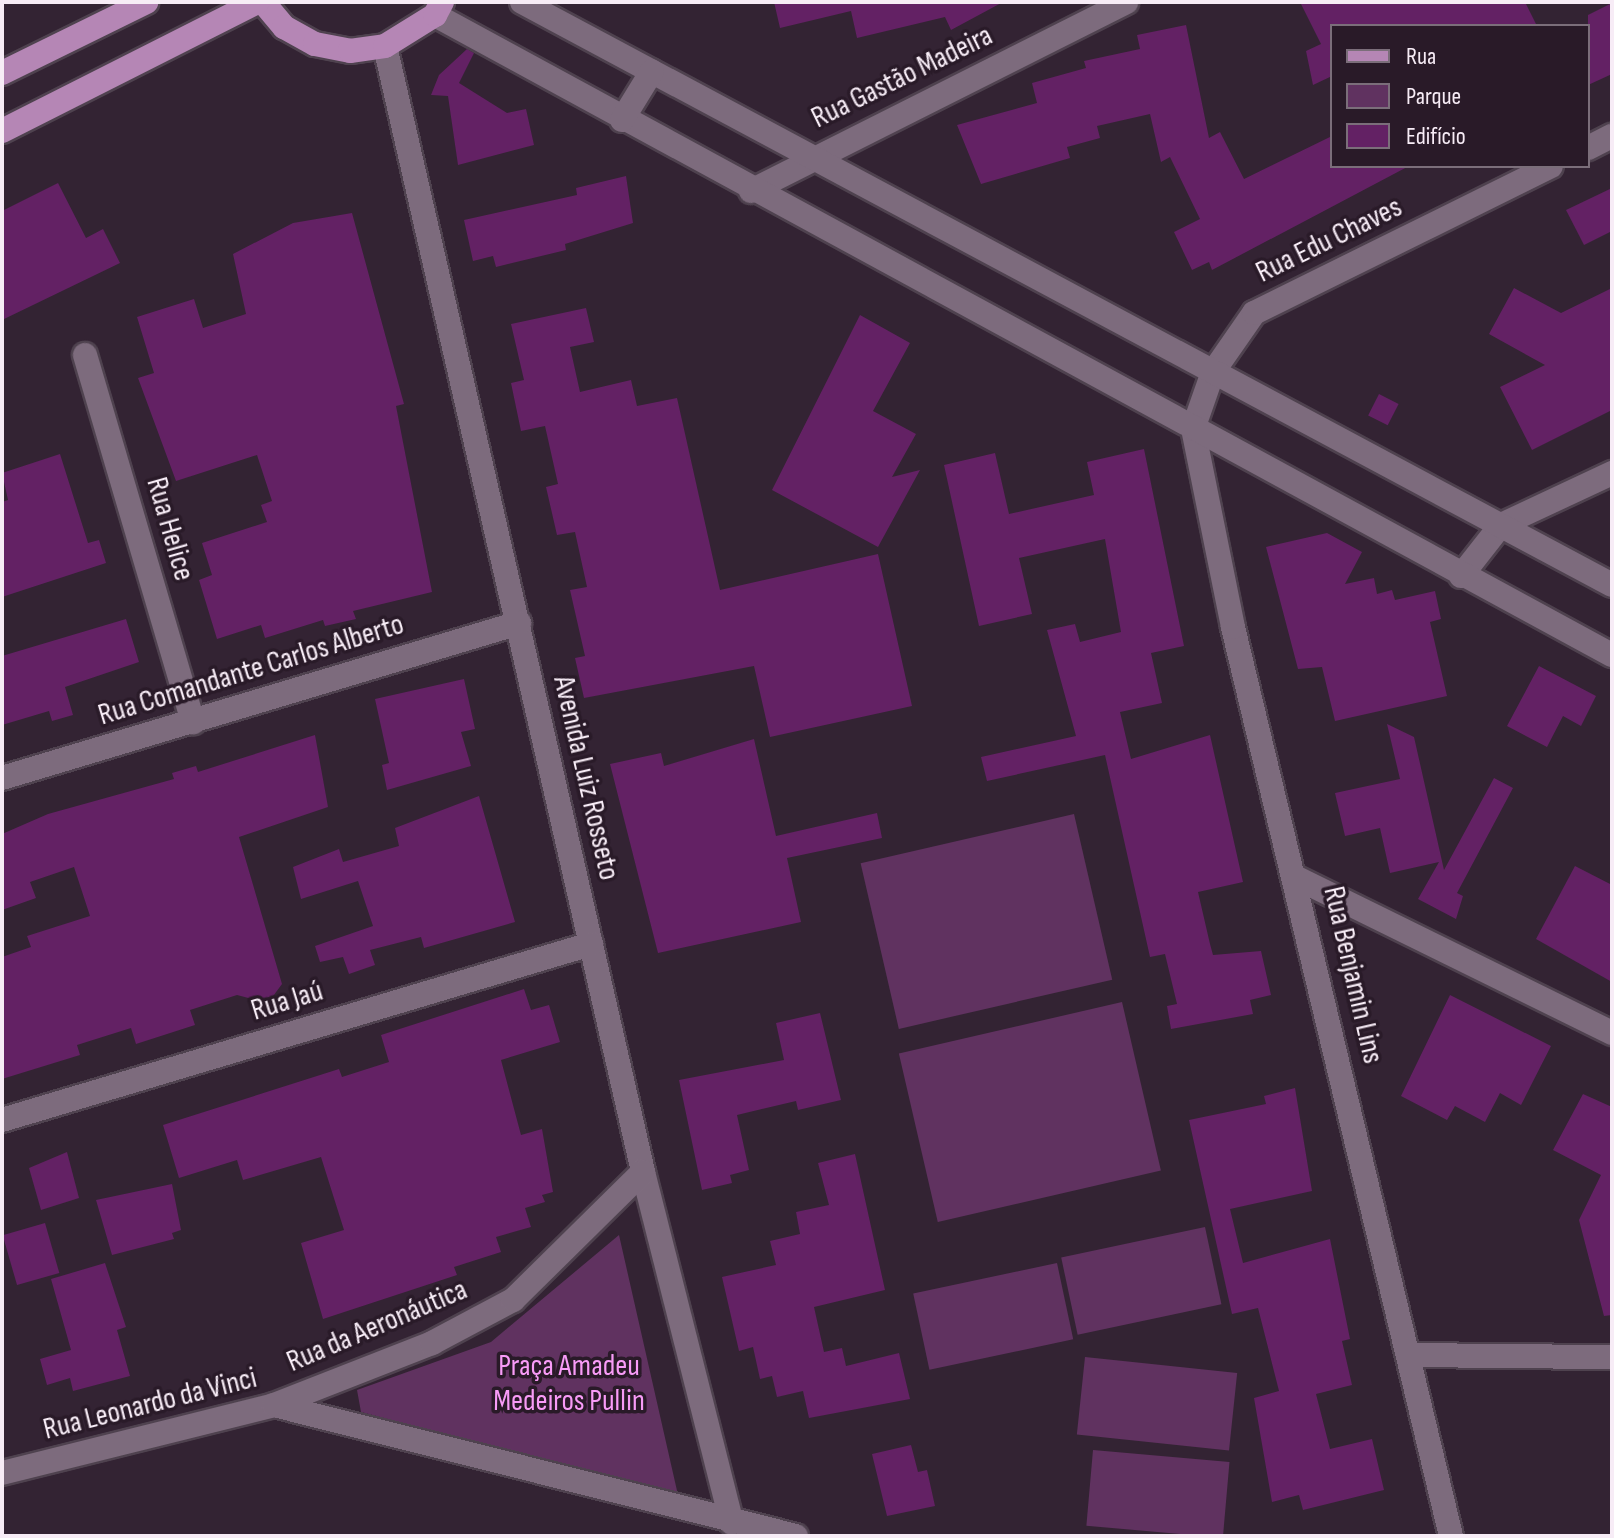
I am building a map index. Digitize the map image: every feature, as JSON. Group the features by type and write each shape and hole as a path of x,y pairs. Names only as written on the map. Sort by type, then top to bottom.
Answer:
{"main road":[{"path":"2,73 146,2"},
{"path":"2,131 260,2 284,27 315,44 350,51 385,46 438,8"}],"street":[{"path":"522,2 1612,585"},
{"name":"Rua Gastão Madeira","path":"751,191 1126,2"},
{"path":"438,8 622,120 1612,655"},
{"name":"Avenida Luiz Rosseto","path":"385,46 643,1172 732,1523"},
{"path":"622,120 652,71"},
{"path":"1590,147 1612,136"},
{"name":"Rua Edu Chaves","path":"1193,429 1213,372 1254,313 1547,168"},
{"name":"Rua Helice","path":"85,355 193,722"},
{"name":"Rua Benjamin Lins","path":"1193,429 1233,627 1297,878 1451,1536"},
{"path":"1461,576 1501,525 1612,473"},
{"name":"Rua Comandante Carlos Alberto","path":"2,778 519,623"},
{"path":"1297,878 1612,1033"},
{"name":"Rua Jaú","path":"2,1120 591,944"},
{"name":"Rua da Aeronáutica","path":"274,1405 432,1343 513,1300 643,1172"},
{"path":"1409,1355 1612,1357"},
{"name":"Rua Leonardo da Vinci","path":"2,1473 274,1405 732,1523"},
{"path":"732,1523 796,1536"}],"green space":[{"path":"1074,814 1112,980 899,1029 861,863"},
{"path":"1122,1002 1161,1171 938,1222 899,1054"},
{"path":"1205,1227 1221,1304 1078,1335 1061,1258"},
{"name":"Praça Amadeu Medeiros Pullin","path":"619,1235 678,1495 361,1412 357,1390 491,1342"},
{"path":"1057,1263 1073,1339 929,1370 913,1294"},
{"path":"1085,1357 1237,1373 1229,1451 1077,1435"},
{"path":"1093,1450 1229,1462 1223,1536 1086,1526"}],"building":[{"path":"774,2 1003,2 951,30 945,17 857,38 851,11 780,28"},
{"path":"1300,2 1525,2 1536,24 1330,24 1330,77 1313,85 1306,51 1321,44"},
{"path":"1612,3 1612,74 1590,84 1590,24 1588,15"},
{"path":"1186,25 1209,138 1220,132 1244,179 1330,137 1330,168 1405,168 1212,270 1209,262 1192,270 1174,232 1200,219 1170,157 1161,162 1150,114 1097,126 1100,138 1067,147 1070,158 981,184 957,125 1037,103 1032,83 1086,68 1084,61 1140,49 1137,35"},
{"path":"467,49 474,53 459,83 507,113 526,109 534,145 458,165 448,96 431,95 439,75"},
{"path":"626,176 633,223 565,244 566,250 496,267 493,256 473,261 464,220 577,195 576,188"},
{"path":"58,183 86,238 103,229 120,263 2,320 2,211"},
{"path":"1612,188 1612,231 1584,245 1566,210"},
{"path":"352,213 404,404 396,406 432,592 353,611 356,619 325,626 323,620 265,638 261,625 217,639 199,580 212,575 202,543 267,522 261,505 272,501 257,455 176,481 138,378 154,373 137,317 194,299 203,328 246,314 233,254 293,223"},
{"path":"1514,288 1561,313 1612,288 1612,410 1532,450 1500,387 1545,365 1489,334"},
{"path":"586,308 594,342 570,347 580,392 631,380 637,406 677,398 720,590 878,554 912,706 770,737 754,666 584,698 575,658 585,656 570,590 587,587 575,532 557,535 546,487 558,484 545,426 521,431 511,383 524,380 511,324"},
{"path":"860,315 910,343 873,411 916,434 892,477 920,470 878,547 772,490"},
{"path":"1379,394 1399,404 1388,425 1368,415"},
{"path":"1144,449 1184,646 1151,653 1162,703 1120,712 1131,759 1210,735 1243,882 1198,892 1210,944 1213,955 1261,951 1271,995 1250,1000 1253,1014 1171,1029 1167,1006 1177,1004 1165,954 1150,957 1105,755 987,781 981,757 1076,736 1047,630 1075,624 1080,642 1121,632 1105,539 1019,558 1032,614 979,626 944,465 995,453 1009,514 1094,495 1087,462"},
{"path":"60,454 88,543 99,540 106,563 2,597 2,502 8,500 2,473"},
{"path":"1327,533 1362,552 1345,584 1374,578 1377,594 1392,590 1395,600 1435,591 1441,619 1430,622 1447,696 1335,721 1322,667 1298,669 1266,547"},
{"path":"126,619 139,662 65,687 73,715 52,721 49,711 2,725 2,656"},
{"path":"1539,666 1596,696 1581,726 1563,716 1547,747 1507,726"},
{"path":"464,679 475,729 461,732 471,766 387,790 382,765 389,763 375,699"},
{"path":"1387,724 1414,737 1444,870 1494,778 1513,788 1457,893 1463,896 1456,919 1418,899 1439,862 1390,873 1380,828 1345,836 1335,793 1400,779"},
{"path":"315,735 328,807 239,837 282,984 268,1003 237,995 190,1010 195,1025 136,1044 131,1028 77,1045 80,1055 2,1079 2,957 31,947 27,936 90,916 74,867 30,882 36,898 2,910 2,834 48,814 174,779 172,773 196,766 198,772"},
{"path":"754,739 776,836 877,813 882,838 787,858 801,922 658,953 610,764 661,753 664,766"},
{"path":"479,796 515,922 424,948 421,937 370,950 375,965 349,974 343,957 320,962 315,946 373,926 358,881 301,899 293,867 339,849 343,862 399,846 395,828"},
{"path":"1575,866 1612,885 1612,982 1536,939"},
{"path":"524,989 531,1010 549,1005 560,1042 501,1060 521,1135 542,1129 553,1192 542,1195 545,1202 525,1208 531,1227 496,1237 501,1252 454,1267 457,1275 323,1319 301,1243 344,1230 321,1157 243,1180 237,1160 179,1178 163,1125 339,1069 342,1077 389,1062 381,1035"},
{"path":"1450,995 1551,1046 1521,1105 1500,1093 1485,1122 1455,1106 1447,1120 1401,1096"},
{"path":"820,1013 841,1100 798,1110 796,1101 737,1115 749,1170 730,1175 732,1183 702,1190 679,1080 784,1060 776,1023"},
{"path":"1295,1088 1312,1191 1230,1209 1243,1263 1330,1239 1350,1339 1342,1341 1352,1385 1316,1394 1330,1449 1372,1439 1384,1490 1303,1510 1299,1495 1272,1502 1254,1398 1279,1391 1258,1308 1232,1314 1189,1120 1266,1104 1264,1096"},
{"path":"1583,1094 1612,1107 1612,1315 1604,1316 1579,1220 1601,1175 1553,1150"},
{"path":"67,1152 79,1198 41,1210 29,1168"},
{"path":"855,1154 885,1290 814,1307 824,1352 842,1348 846,1366 899,1353 910,1399 809,1418 803,1391 777,1397 772,1376 760,1379 753,1347 739,1351 722,1277 776,1265 770,1241 800,1234 796,1212 829,1205 818,1163"},
{"path":"172,1184 181,1230 172,1233 174,1239 112,1255 96,1200"},
{"path":"45,1223 59,1273 17,1285 3,1235"},
{"path":"105,1263 126,1327 117,1330 130,1376 73,1391 70,1378 47,1385 40,1359 71,1350 51,1279"},
{"path":"911,1445 918,1472 927,1470 935,1506 887,1516 872,1454"}]}
